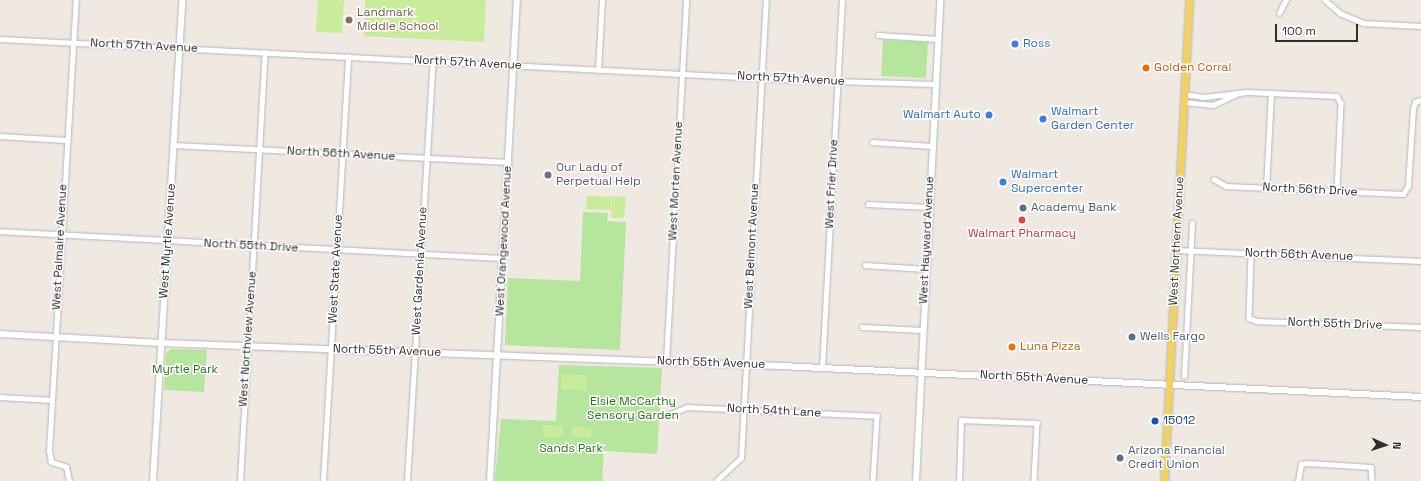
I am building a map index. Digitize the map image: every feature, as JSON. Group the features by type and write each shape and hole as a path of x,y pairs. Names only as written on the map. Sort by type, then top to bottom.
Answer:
{"main road":[{"name":"West Northern Avenue","path":"1164,481 1189,0"}],"street":[{"name":"West Palmaire Avenue","path":"69,481 66,467 51,462 49,458 66,140 76,0"},
{"name":"West Myrtle Avenue","path":"153,481 182,0"},
{"name":"West Orangewood Avenue","path":"490,481 517,0"},
{"path":"598,70 602,0"},
{"name":"West Morten Avenue","path":"666,361 686,0"},
{"name":"West Belmont Avenue","path":"716,481 741,458 766,0"},
{"name":"West Frier Drive","path":"822,368 842,0"},
{"name":"West Hayward Avenue","path":"916,481 940,0"},
{"path":"1279,14 1286,0"},
{"path":"1325,0 1340,13 1364,22 1421,26"},
{"path":"878,35 938,39"},
{"name":"North 57th Avenue","path":"0,39 837,82 935,84"},
{"name":"West Northview Avenue","path":"240,481 264,53"},
{"name":"West State Avenue","path":"323,481 338,250 348,57"},
{"name":"West Gardenia Avenue","path":"407,481 432,61"},
{"path":"1184,98 1213,105 1241,92"},
{"path":"1184,98 1241,92 1337,96 1340,98 1337,191"},
{"path":"1266,188 1271,93"},
{"name":"North 56th Drive","path":"1214,179 1226,186 1404,194 1407,192 1414,102 1421,100"},
{"path":"0,136 66,140"},
{"path":"872,142 932,146"},
{"name":"North 56th Avenue","path":"174,145 509,162"},
{"path":"868,204 929,207"},
{"name":"West Northern Avenue","path":"1184,376 1192,223"},
{"name":"North 55th Drive","path":"0,231 168,242 503,258"},
{"name":"North 56th Avenue","path":"1177,250 1421,261"},
{"name":"North 55th Drive","path":"1251,254 1249,318 1421,328"},
{"path":"865,265 926,269"},
{"path":"862,327 923,330"},
{"name":"North 55th Avenue","path":"0,334 161,343 746,364 1169,386 1421,397"},
{"path":"0,397 52,400"},
{"name":"North 54th Lane","path":"672,414 688,407 877,416 873,481"},
{"path":"959,481 961,420 1037,423 1034,481"},
{"path":"1298,481 1301,464 1371,467 1372,481"}],"green space":[{"path":"318,0 344,0 342,33 316,32"},
{"path":"365,0 486,0 484,42 364,36"},
{"path":"883,40 928,42 926,78 881,76"},
{"path":"587,196 611,197 611,210 586,209"},
{"path":"612,196 626,197 624,218 611,218"},
{"path":"583,212 608,213 607,221 626,222 620,350 505,345 508,278 580,281"},
{"name":"Myrtle Park","path":"171,349 207,350 204,392 164,390 166,353"},
{"name":"Sands Park","path":"559,365 662,368 657,454 604,451 602,481 495,481 501,419 556,421"},
{"path":"562,374 587,375 587,391 561,389"},
{"path":"543,425 563,426 563,437 543,437"},
{"path":"573,426 591,428 591,438 572,437"}],"place":[{"name":"Landmark Middle School","path":"349,20"},
{"name":"Ross","path":"1015,44"},
{"name":"Golden Corral","path":"1146,68"},
{"name":"Walmart Auto","path":"989,115"},
{"name":"Walmart Garden Center","path":"1043,119"},
{"name":"Our Lady of Perpetual Help","path":"548,175"},
{"name":"Walmart Supercenter","path":"1003,182"},
{"name":"Academy Bank","path":"1023,208"},
{"name":"Walmart Pharmacy","path":"1022,220"},
{"name":"Wells Fargo","path":"1132,337"},
{"name":"Luna Pizza","path":"1012,347"},
{"name":"15012","path":"1155,421"},
{"name":"Arizona Financial Credit Union","path":"1120,458"}],"park label":[{"name":"Elsie McCarthy Sensory Garden","path":"633,409"}]}
